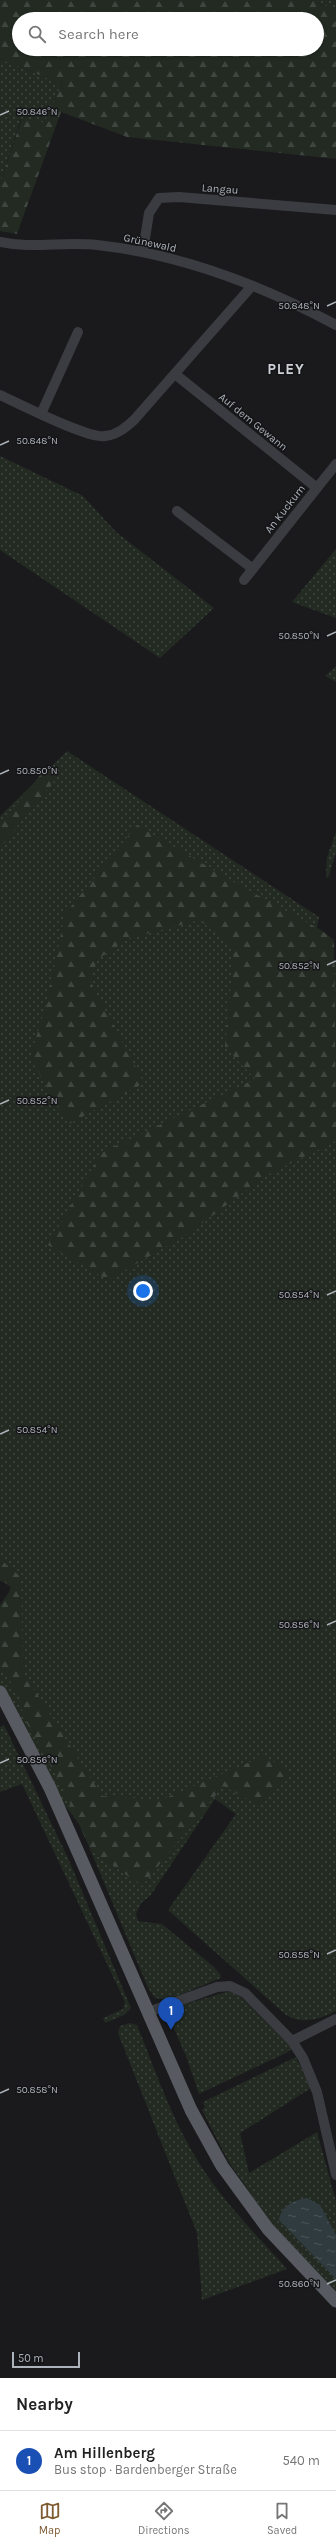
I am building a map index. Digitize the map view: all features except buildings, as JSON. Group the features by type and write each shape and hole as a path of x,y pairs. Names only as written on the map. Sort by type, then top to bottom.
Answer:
{"main road":[{"path":"0,1692 18,1723 50,1788 191,2110 222,2166 268,2229 336,2301"}],"street":[{"name":"Langau","path":"143,252 149,213 160,198 178,197 336,210"},
{"name":"Grünewald","path":"0,242 22,245 97,244 143,252 215,273 288,301 336,325"},
{"path":"0,395 41,414 96,436 114,434 123,430 134,420 251,287"},
{"path":"41,414 78,332"},
{"name":"Auf dem Gewann","path":"175,374 317,488"},
{"name":"An Kuckum","path":"244,580 336,464"},
{"path":"177,511 253,570"},
{"path":"148,2012 217,1987 230,1986 245,1993 292,2041 303,2058 317,2092 336,2175"},
{"path":"292,2041 336,2019"}],"green space":[{"path":"0,0 310,0 336,10 336,159 127,137 61,112 17,234 0,231 0,184 22,118 44,123 62,84 0,59"},
{"path":"310,0 336,0 336,10"},
{"path":"0,59 62,84 44,123 21,119 0,184"},
{"path":"0,456 83,496 116,532 214,608 160,658 0,550"},
{"path":"336,549 336,618 292,602"},
{"path":"336,666 336,682 325,676"},
{"path":"67,751 319,917 311,955 336,961 336,2011 311,2020 299,2020 286,2015 168,1910 236,1814 215,1799 150,1896 141,1903 136,1914 138,1921 162,1924 214,1967 220,1974 221,1978 167,2000 155,1998 148,1988 90,1849 131,1878 84,1830 56,1794 0,1691 0,1614 6,1606 11,1584 0,1581 0,816"},
{"path":"45,769 57,777 0,848 0,825"},
{"path":"137,825 239,885 321,930 334,940 336,1141 267,1175 186,1235 108,1280 48,1245 101,1153 255,1079 225,1047 234,949 200,920 130,938 98,959 90,981 144,1083 69,1124 30,1058 48,998 65,914"},
{"path":"336,832 336,853 328,878 326,877 327,857"},
{"path":"0,1559 21,1577 23,1672 102,1796 161,1800 264,1756 292,1772 260,1806 223,1786 142,1886 90,1849 60,1782 24,1718 18,1693 0,1667 0,1605 12,1588 0,1579"},
{"path":"4,1725 68,1858 131,2008 124,2015 105,2023 103,2018 123,2009 125,2002 22,1784 0,1792 0,1727"},
{"path":"230,1991 242,1998 292,2048 288,2052 199,2094 186,2056 168,2015 175,2007"},
{"path":"130,2023 137,2025 173,2115 201,2166 230,2206 287,2269 202,2300 197,2233 118,2033 120,2026"},
{"path":"296,2057 311,2088 240,2133 249,2173 317,2132 336,2201 336,2291 272,2224 228,2161 202,2110 205,2107 203,2102"}],"water":[{"path":"307,2198 320,2205 336,2235 336,2279 279,2220 285,2207 297,2200"}],"place":[{"name":"Am Hillenberg","path":"171,2030"}],"district":[{"name":"PLEY","path":"286,369"}]}
